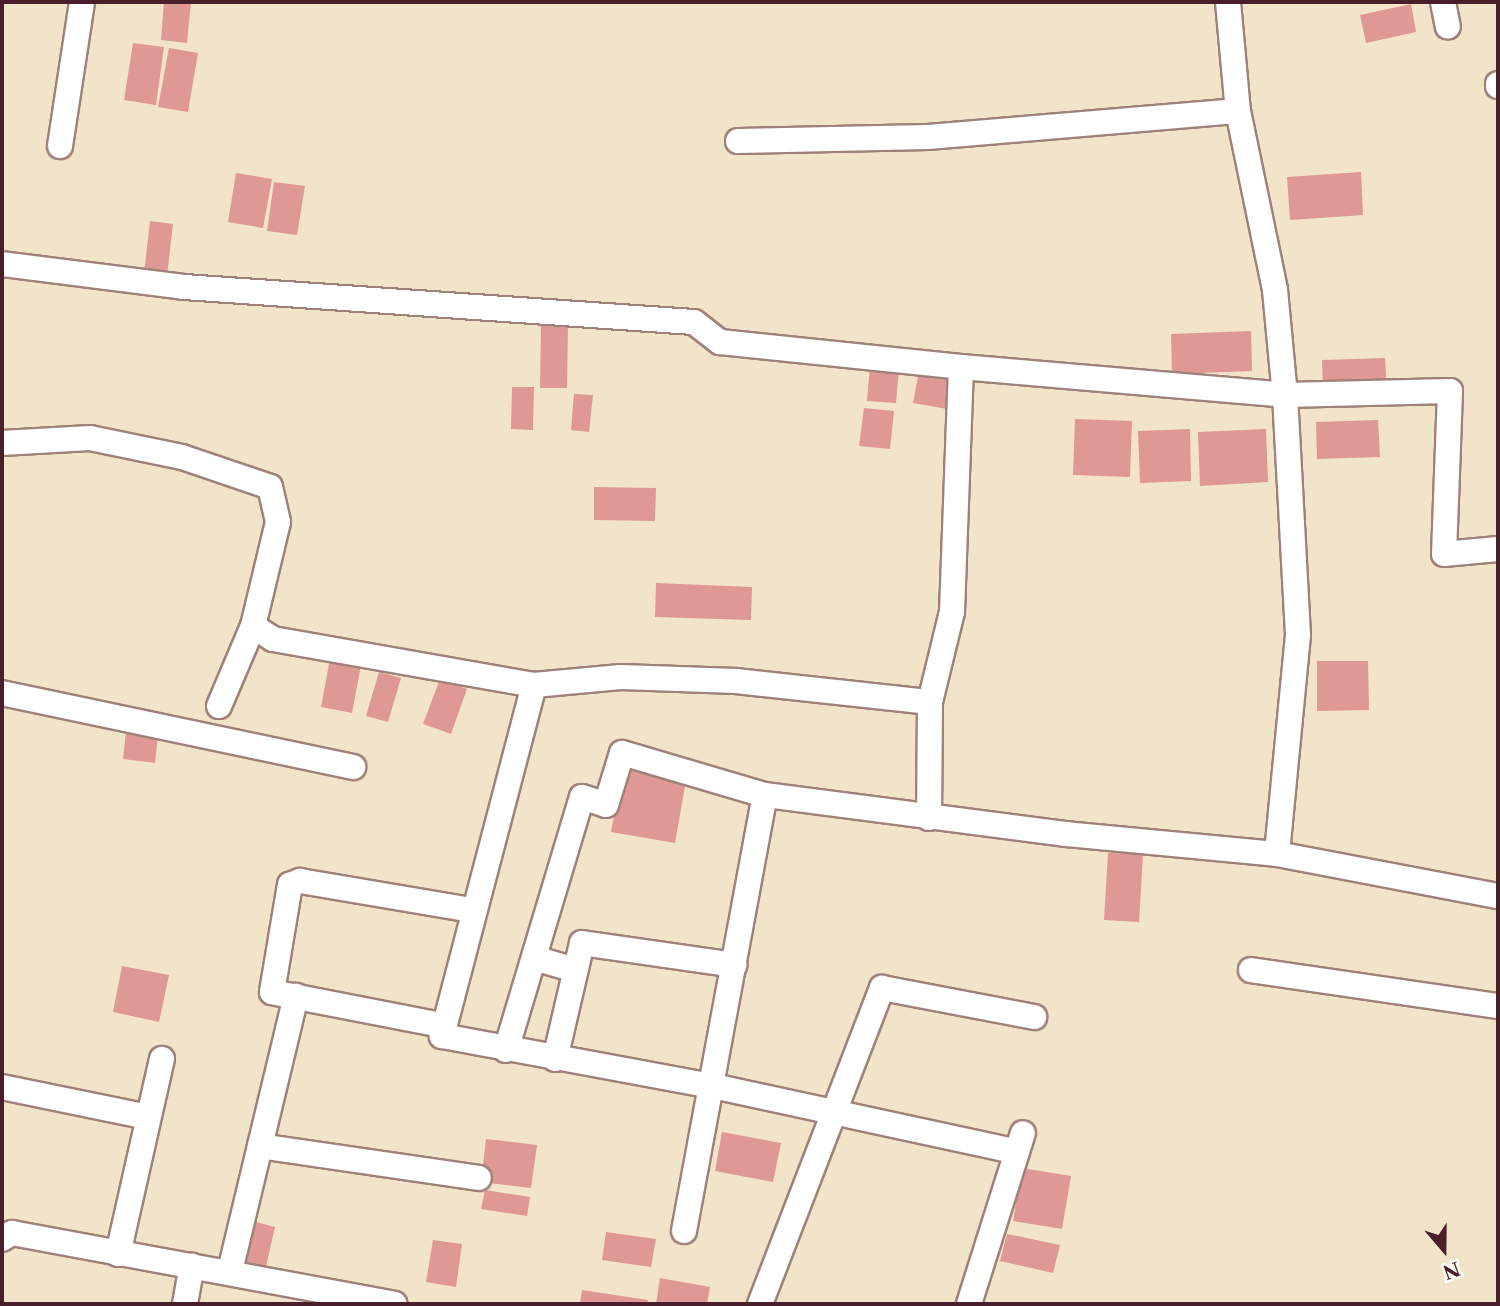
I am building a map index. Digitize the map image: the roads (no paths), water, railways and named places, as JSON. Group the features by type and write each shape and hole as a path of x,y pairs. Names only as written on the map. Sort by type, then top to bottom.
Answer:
{"street":[{"path":"60,146 82,2"},
{"path":"1228,2 1238,111 1275,290 1285,395 1298,649 1278,853"},
{"path":"1443,2 1448,27"},
{"path":"738,141 928,137 1238,111"},
{"path":"2,264 184,287 694,322 720,342 1285,395 1450,391 1444,554 1498,548"},
{"path":"929,818 930,702 952,612 961,366"},
{"path":"2,443 90,438 182,457 270,487 278,522 253,626 219,706"},
{"path":"253,626 273,639 534,685 621,677 736,681 930,702"},
{"path":"534,685 441,1025 447,1039 713,1086 834,1112 1020,1143 969,1304"},
{"path":"2,693 353,767"},
{"path":"506,1050 582,797 607,805 622,753 765,795 929,818 1278,853 1498,896"},
{"path":"684,1231 765,795"},
{"path":"441,1025 272,992 290,885 300,881 472,910"},
{"path":"555,1059 582,943 734,965"},
{"path":"534,958 575,970"},
{"path":"1251,970 1498,1006"},
{"path":"760,1304 882,988 1034,1017"},
{"path":"230,1271 296,996"},
{"path":"118,1254 162,1059"},
{"path":"2,1087 148,1117"},
{"path":"260,1146 479,1178"},
{"path":"2,1239 12,1233 118,1254 230,1271 394,1304"},
{"path":"185,1304 192,1266"}]}
